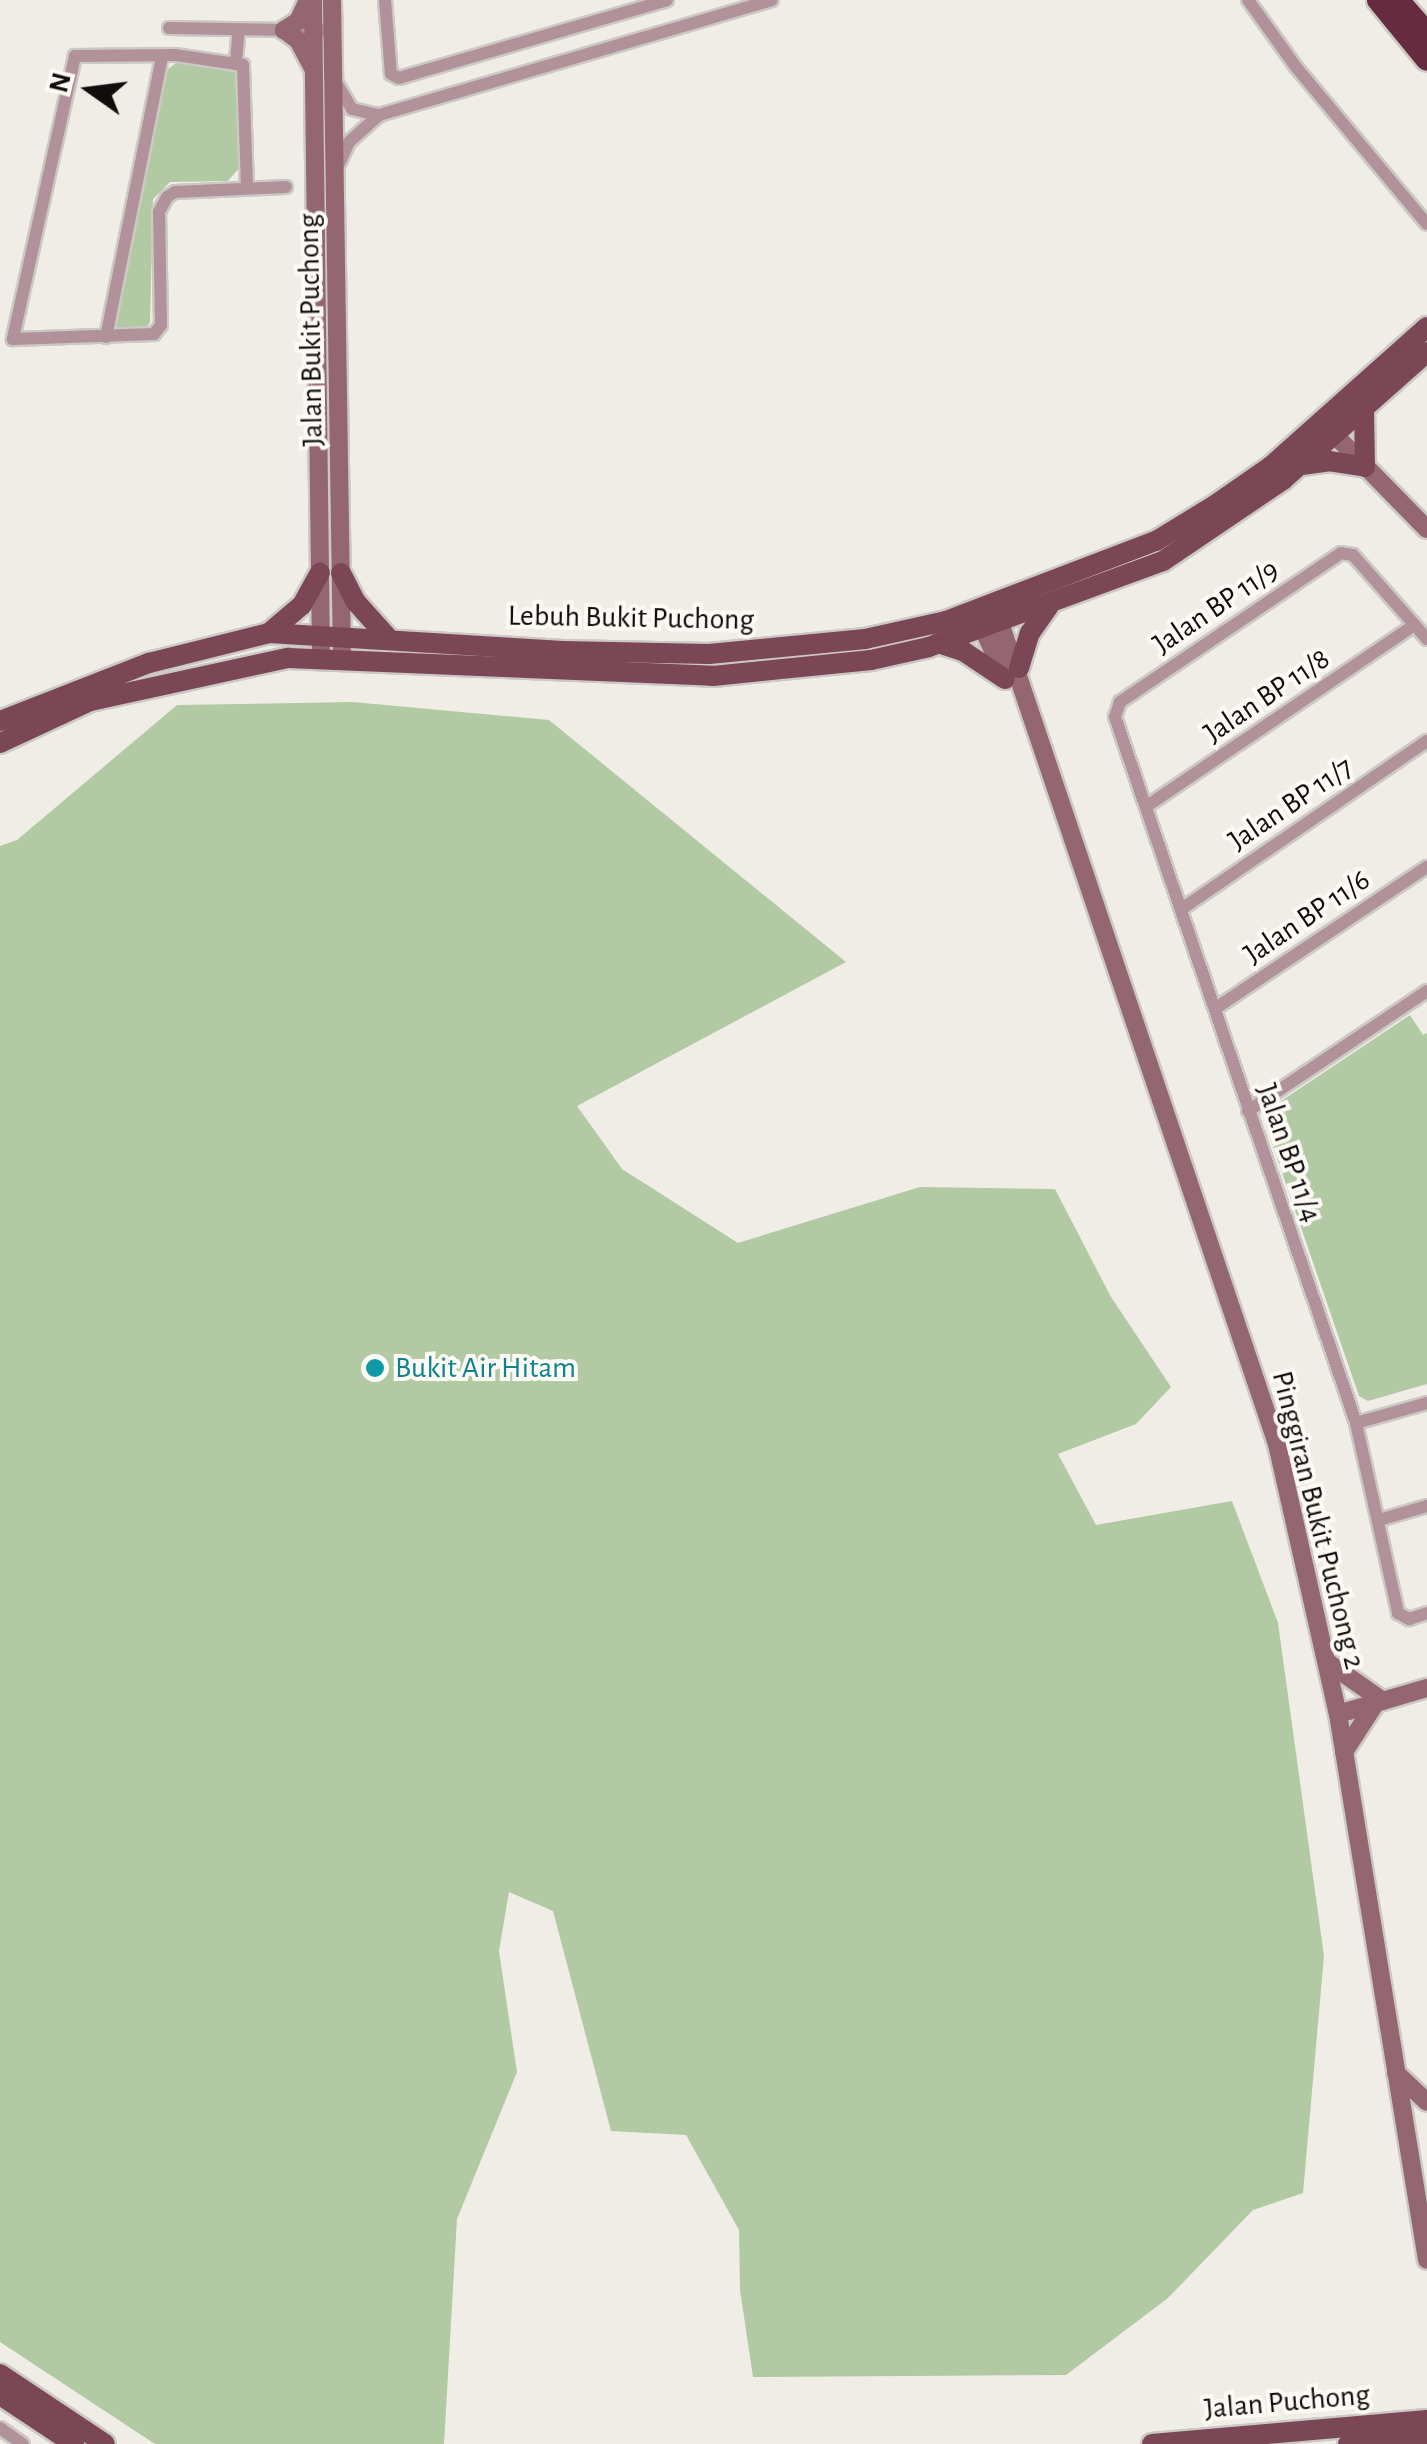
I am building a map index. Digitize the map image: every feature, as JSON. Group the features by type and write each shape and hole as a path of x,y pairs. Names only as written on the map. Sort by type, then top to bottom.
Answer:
{"highway":[{"path":"1378,0 1427,60"},
{"path":"1398,0 1427,34"}],"main road":[{"name":"Lebuh Bukit Puchong","path":"0,743 88,693 223,669 331,658 484,670 713,676 871,660 938,643 1156,541 1271,466 1427,327"},
{"name":"Lebuh Bukit Puchong","path":"0,720 269,633 562,652 708,654 865,640 1049,606 1163,561 1337,437 1427,352"},
{"path":"1300,466 1329,460 1366,467 1364,409"},
{"path":"269,633 331,573 390,640"},
{"path":"938,643 1012,674 1030,634 1049,606"},
{"path":"0,2374 105,2444"},
{"path":"0,2395 74,2444"},
{"name":"Jalan Puchong","path":"1348,2444 1389,2436 1427,2420"},
{"name":"Jalan Puchong","path":"1152,2444 1427,2437"}],"street":[{"path":"284,30 298,21 310,0"},
{"name":"Jalan Bukit Puchong","path":"310,0 324,32 335,81 339,347 331,658"},
{"name":"Jalan Bukit Puchong","path":"331,573 317,348 315,73 332,0"},
{"path":"384,0 394,78 667,0"},
{"path":"336,169 349,142 380,115 771,0"},
{"path":"1248,0 1296,67 1427,224"},
{"path":"580,26 587,53"},
{"path":"169,28 324,32"},
{"path":"236,61 239,29"},
{"path":"284,30 298,40 315,73"},
{"path":"247,187 247,72 236,61 175,55 74,56 12,334 20,341 147,336 161,325 159,212 167,196 175,192 247,187 286,188"},
{"path":"106,337 162,58"},
{"path":"335,81 352,109 380,115"},
{"path":"317,348 339,347"},
{"path":"1321,421 1427,529"},
{"name":"Jalan BP 11/9","path":"1115,708 1348,552 1414,625"},
{"name":"Pinggiran Bukit Puchong 2","path":"988,617 1026,703 1277,1444 1338,1714 1427,2260"},
{"path":"1414,625 1427,639"},
{"name":"Jalan BP 11/8","path":"1147,806 1414,625"},
{"name":"Jalan BP 11/4","path":"1115,708 1356,1424 1402,1617 1427,1613"},
{"name":"Jalan BP 11/7","path":"1183,908 1427,742"},
{"name":"Jalan BP 11/6","path":"1216,1008 1427,867"},
{"path":"1248,1111 1427,991"},
{"path":"1356,1424 1427,1403"},
{"path":"1379,1520 1427,1506"},
{"path":"1326,1662 1379,1702"},
{"path":"1338,1714 1427,1688"},
{"path":"1344,1752 1379,1702"},
{"path":"1396,2072 1427,2103"},
{"path":"1402,2108 1427,2103"},
{"path":"0,2428 23,2444"}],"green space":[{"path":"176,63 226,66 240,76 240,167 228,181 170,182 153,199 150,322 144,331 112,330 168,69"},
{"path":"353,702 549,720 846,962 577,1106 622,1169 738,1243 920,1187 1055,1189 1111,1297 1171,1387 1136,1424 1058,1454 1096,1525 1232,1501 1278,1623 1324,1956 1303,2193 1253,2210 1168,2298 1066,2375 753,2377 740,2290 739,2230 686,2135 611,2131 553,1911 509,1892 499,1951 517,2072 457,2219 444,2444 155,2444 0,2342 0,846 17,840 177,705"},
{"path":"1410,1015 1423,1035 1427,1033 1427,1384 1368,1401 1359,1396 1266,1126 1272,1107"}],"place":[{"name":"Bukit Air Hitam","path":"375,1368"}]}
